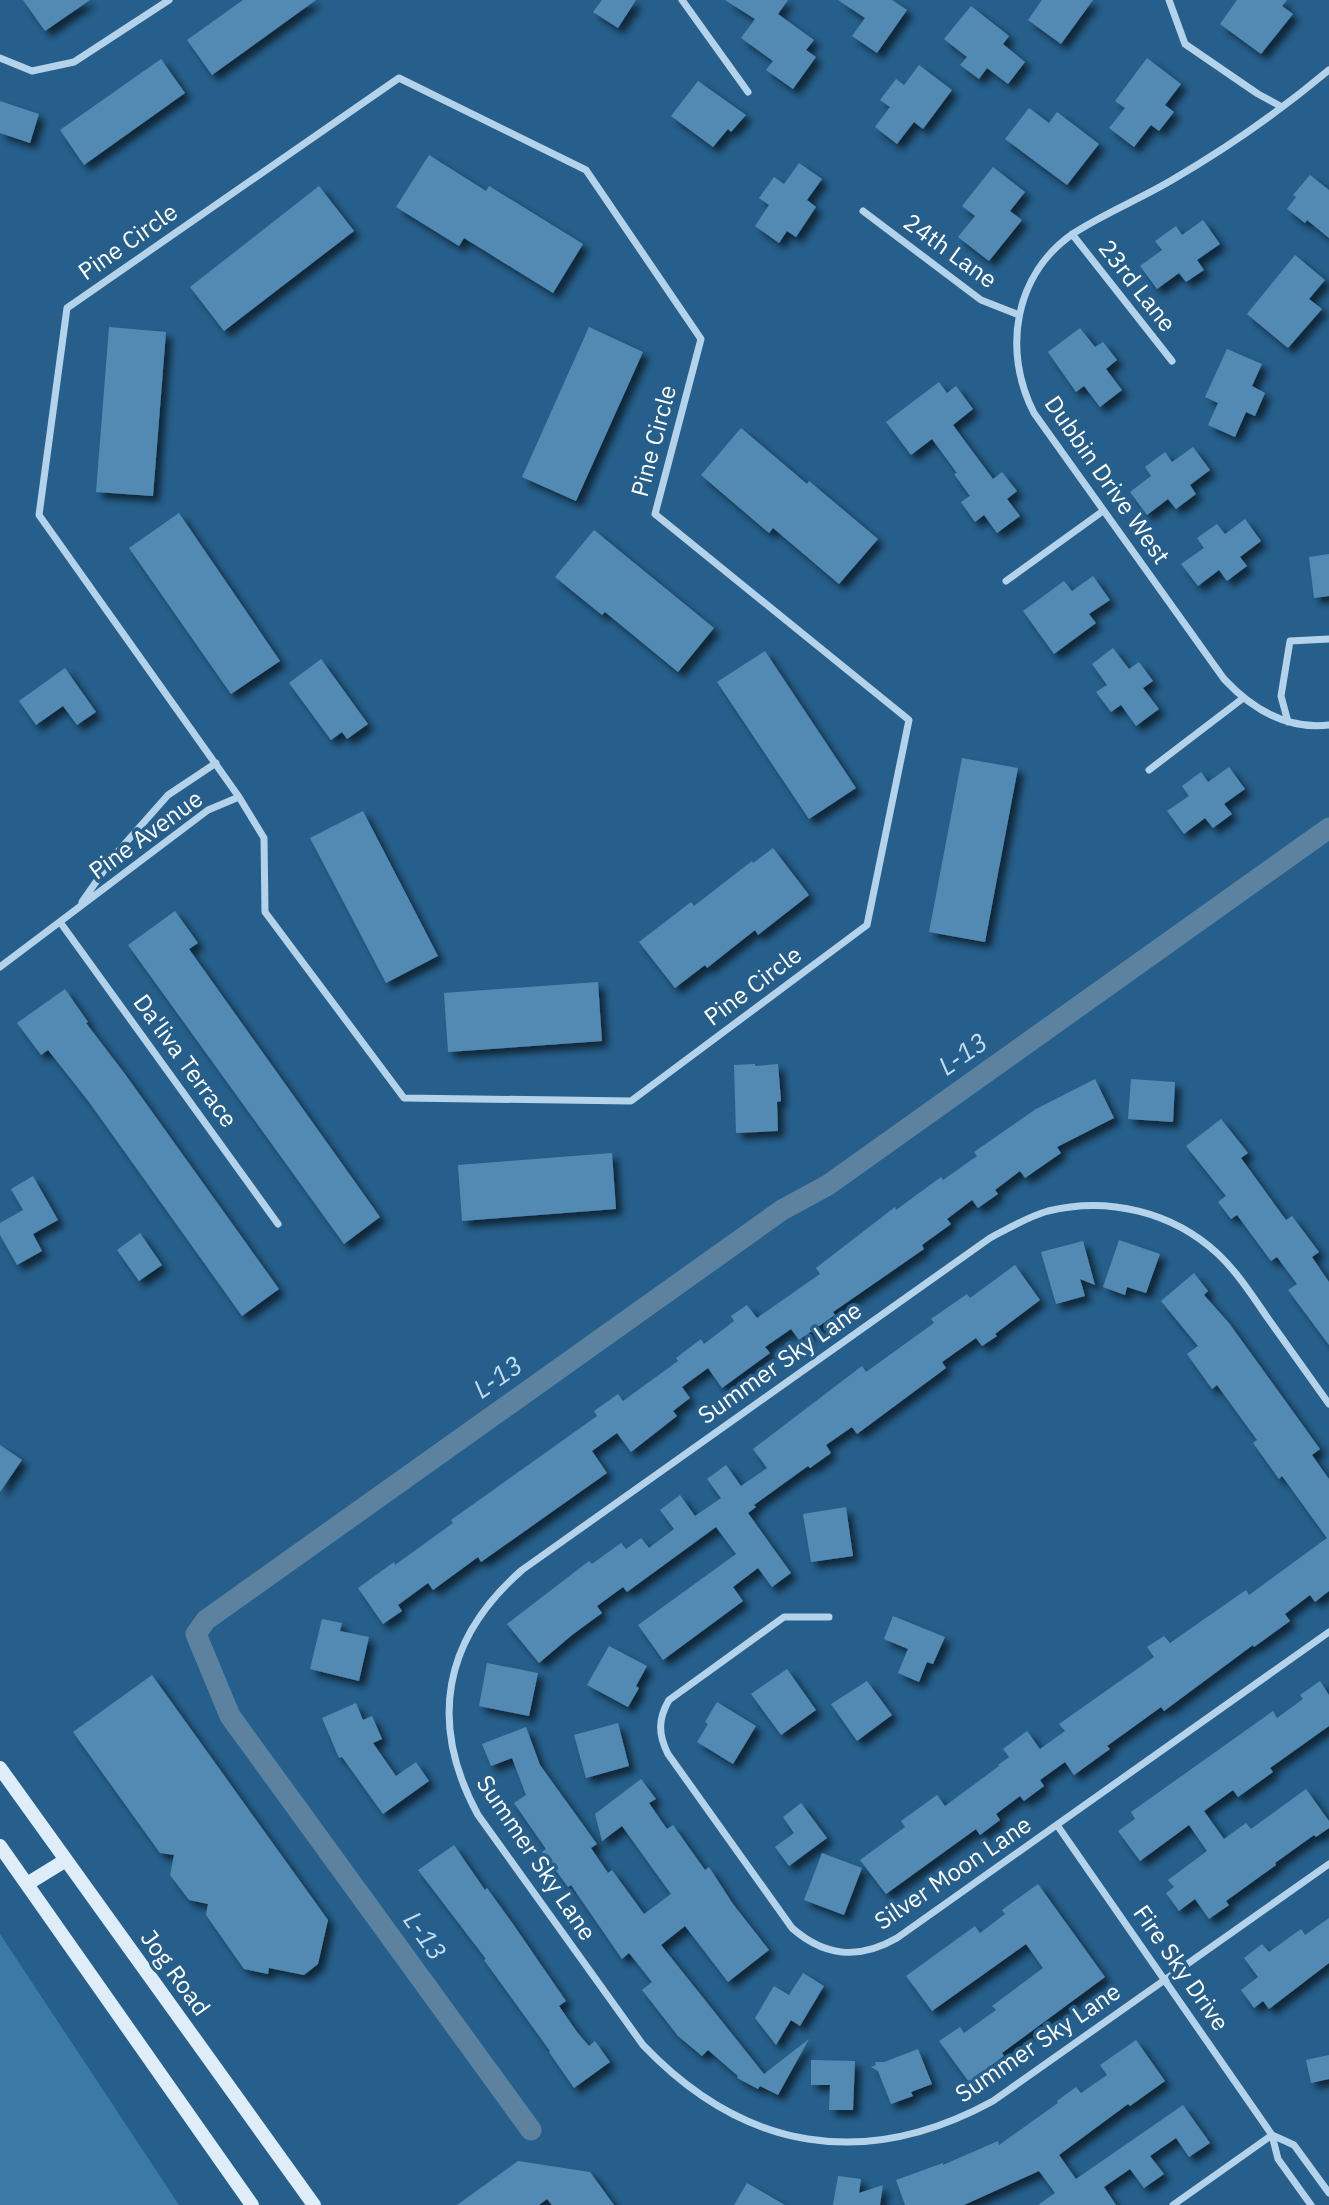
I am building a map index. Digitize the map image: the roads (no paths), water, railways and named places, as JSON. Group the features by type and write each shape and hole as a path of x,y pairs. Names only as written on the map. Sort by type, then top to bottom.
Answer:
{"main road":[{"name":"Jog Road","path":"0,1768 314,2205"},
{"path":"0,1846 252,2205"},
{"path":"27,1884 66,1860"}],"street":[{"path":"0,58 32,71 74,62 169,0"},
{"path":"682,0 748,92"},
{"path":"1169,0 1185,44 1258,94 1282,107"},
{"name":"Dubbin Drive West","path":"1329,70 1233,142 1172,181 1072,234 1040,267 1025,295 1019,316 1017,369 1034,413 1224,679 1242,699 1267,715 1288,722 1329,724"},
{"name":"Pine Circle","path":"399,78 586,170 701,339 655,514 909,720 867,925 631,1101 404,1098 265,912 264,838 239,797 39,515 67,308 399,78"},
{"name":"24th Lane","path":"863,211 981,300 1019,316"},
{"name":"23rd Lane","path":"1072,234 1172,360"},
{"path":"1006,581 1103,511"},
{"path":"1288,722 1281,696 1290,641 1329,639"},
{"path":"1149,770 1242,699"},
{"name":"Pine Avenue","path":"78,908 114,856 168,795 216,763"},
{"name":"Pine Avenue","path":"0,967 208,810 239,797"},
{"name":"Da'liva Terrace","path":"60,922 278,1224"},
{"name":"Summer Sky Lane","path":"1329,1404 1226,1262 1193,1234 1154,1215 1126,1208 1097,1205 1047,1212 1020,1222 990,1238 522,1570 500,1589 467,1636 456,1662 450,1691 450,1734 458,1771 478,1815 643,2045 667,2071 693,2092 756,2125 789,2135 824,2141 860,2142 895,2138 962,2118 993,2101 1329,1864"},
{"name":"Silver Moon Lane","path":"829,1617 785,1617 670,1700 662,1712 660,1726 661,1741 668,1754 792,1928 815,1945 843,1952 872,1950 885,1945 1329,1632"},
{"name":"Fire Sky Drive","path":"1057,1825 1272,2135 1278,2159 1311,2205"},
{"path":"1173,2205 1272,2135"},
{"name":"Fire Sky Drive","path":"1272,2135 1294,2146 1329,2193"}],"waterway":[{"name":"L-13","path":"531,2130 230,1716 196,1634 206,1620 782,1210 828,1185 1329,828"}]}
